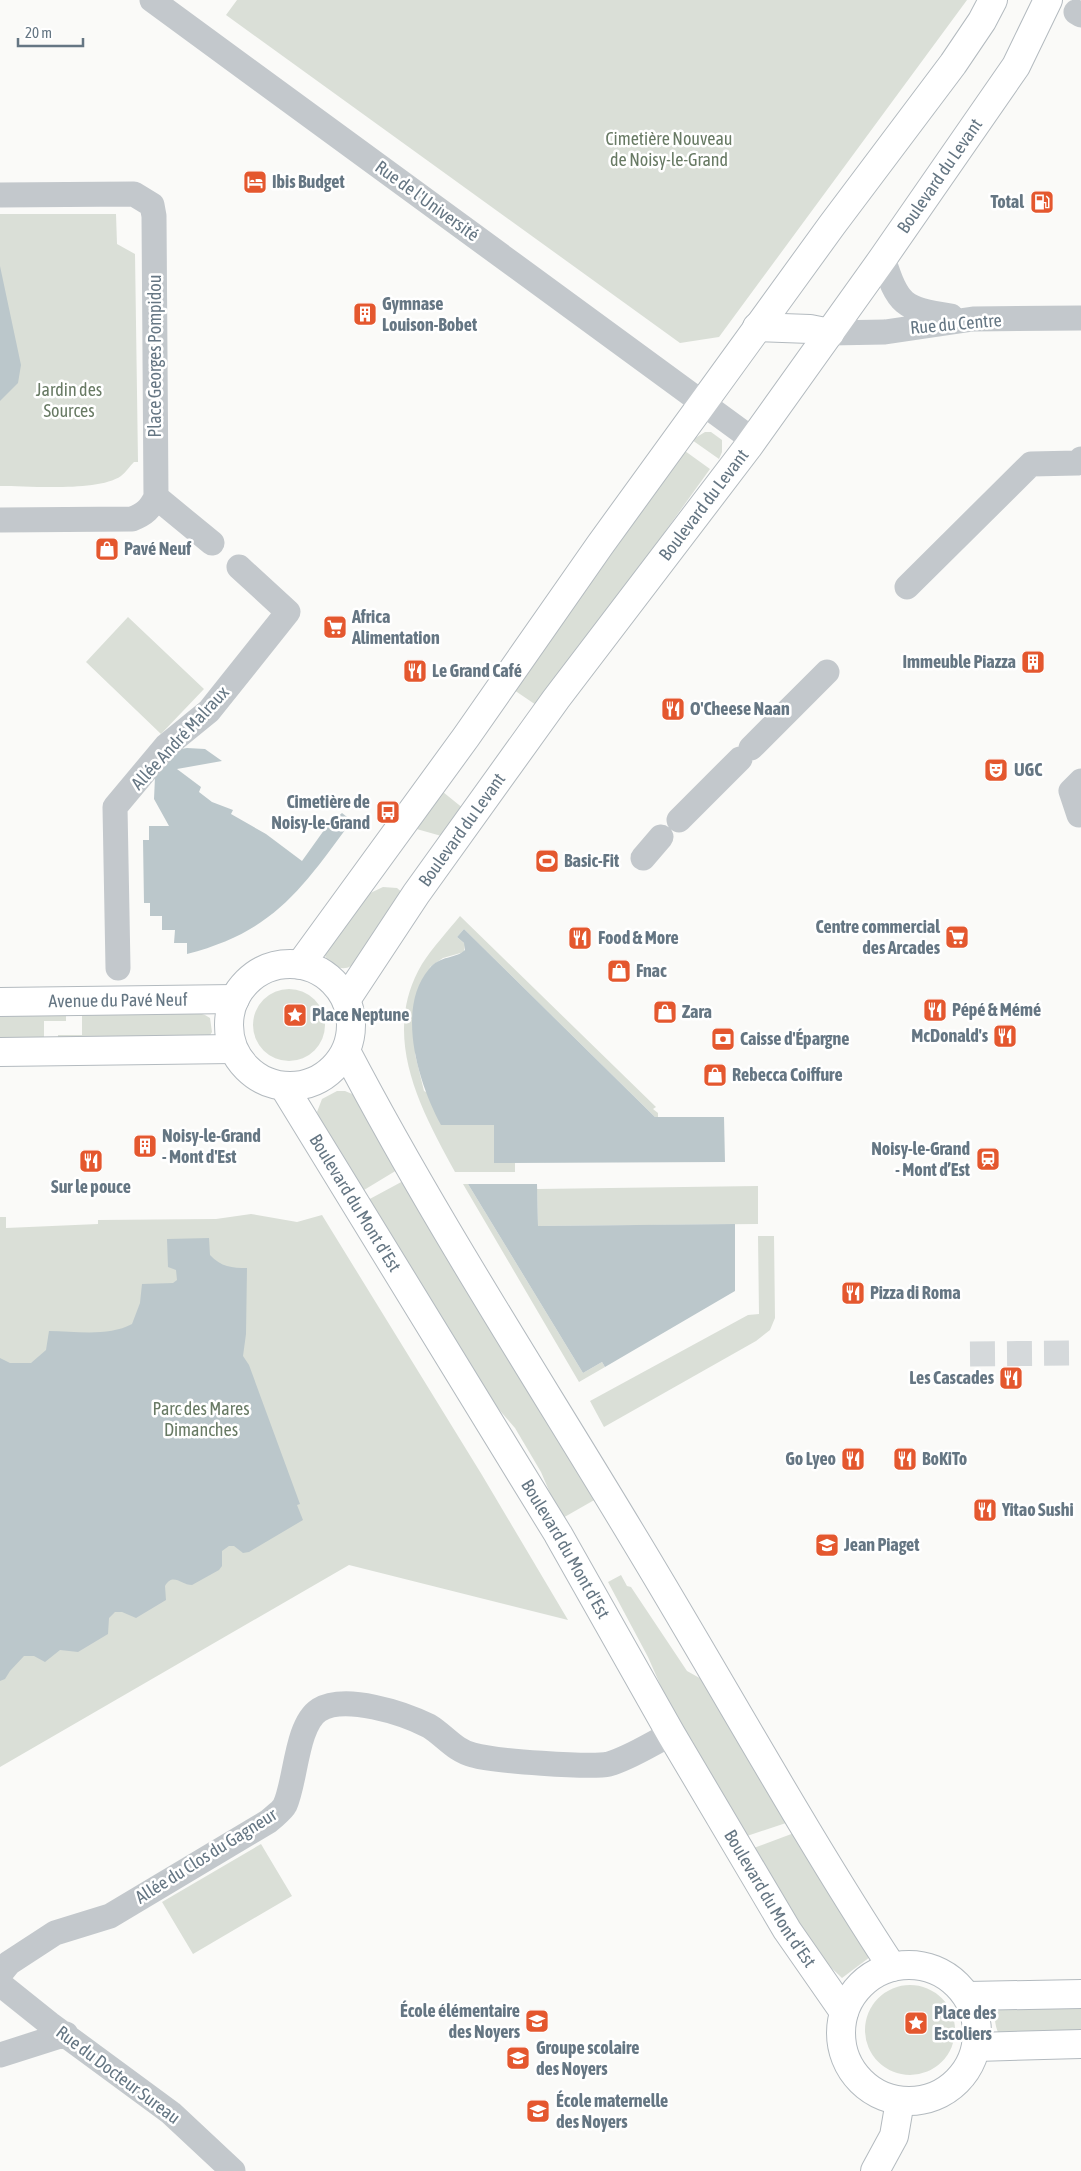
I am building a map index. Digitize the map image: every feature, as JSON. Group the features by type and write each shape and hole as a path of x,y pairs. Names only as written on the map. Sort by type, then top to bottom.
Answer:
{"main road":[{"path":"300,965 339,908 466,737 757,327 953,64 982,21 993,0"},
{"name":"Boulevard du Levant","path":"346,1000 416,894 556,699 753,440 883,258 1016,66 1048,0"},
{"path":"757,327 810,329 830,333"},
{"path":"286,964 300,965 319,971 335,984 346,1000 350,1017 350,1034 346,1051 335,1066 321,1078 303,1085 284,1087 257,1078 240,1061 233,1049 229,1032 229,1015 234,998 256,974 286,964"},
{"name":"Avenue du Pavé Neuf","path":"0,1002 234,998"},
{"path":"0,1052 233,1049"},
{"path":"346,1051 414,1177 646,1557 844,1894 892,1967"},
{"name":"Boulevard du Mont d'Est","path":"284,1087 558,1534 671,1734 788,1930 844,2012"},
{"path":"913,1965 934,1969 952,1980 967,1996 977,2020 976,2047 966,2071 949,2089 925,2100 900,2101 877,2094 858,2079 846,2059 841,2036 844,2012 854,1992 871,1976 892,1967 913,1965"},
{"path":"967,1996 1081,1994"},
{"path":"976,2047 1081,2044"},
{"path":"875,2171 894,2136 900,2101"}],"street":[{"name":"Rue de l'Université","path":"152,0 753,440"},
{"name":"Place Georges Pompidou","path":"0,195 134,194 152,205 154,216 156,497"},
{"path":"883,258 893,289 906,305 922,312 973,319"},
{"name":"Rue du Centre","path":"830,333 885,332 973,319 1081,318"},
{"path":"908,587 1031,464 1077,463 1081,459"},
{"path":"0,520 132,519 144,514 152,507 156,497 212,543"},
{"name":"Allée André Malraux","path":"118,968 115,807 166,746 209,711 288,612 238,567"},
{"path":"643,858 827,672"},
{"path":"1079,815 1071,791 1081,780"},
{"name":"Allée du Clos du Gagneur","path":"0,1974 9,1963 55,1933 110,1916 269,1821 285,1806 306,1726 318,1711 332,1705 350,1703 410,1718 430,1727 454,1746 472,1755 496,1758 586,1765 608,1764 671,1734"},
{"name":"Rue du Docteur Sureau","path":"0,1984 50,2024 171,2113 233,2171"},
{"path":"0,2056 66,2034"}],"green space":[{"name":"Cimetière Nouveau de Noisy-le-Grand","path":"237,0 967,0 719,337 680,343 226,15"},
{"name":"Jardin des Sources","path":"0,214 116,214 117,244 135,254 138,462 134,462 121,476 110,481 63,487 0,486"},
{"path":"705,432 711,432 722,440 722,452 719,459 692,440"},
{"path":"685,451 710,469 539,707 514,690"},
{"path":"128,617 204,689 161,734 86,662"},
{"path":"443,792 464,809 445,837 413,828"},
{"path":"383,887 397,888 404,894 351,966 340,968 333,965 325,956 326,949 364,896"},
{"path":"460,916 656,1107 653,1109 658,1113 658,1117 655,1117 464,929 457,937 465,944 464,952 443,958 430,967 415,1054 424,1091 494,1125 494,1163 515,1163 515,1172 455,1172 418,1097 410,1071 405,1044 405,1017 410,991 422,964"},
{"path":"289,989 309,995 319,1005 325,1025 319,1045 309,1055 289,1061 269,1055 259,1045 253,1025 259,1005 269,995"},
{"path":"192,1011 210,1018 212,1032 209,1037 58,1040 58,1035 82,1035 82,1015"},
{"path":"0,1015 66,1015 66,1021 44,1021 44,1040 0,1041"},
{"path":"337,1091 345,1091 357,1096 402,1167 364,1190 359,1186 323,1126 317,1112 322,1099"},
{"path":"405,1180 596,1499 561,1519 541,1472 515,1428 470,1376 366,1201"},
{"path":"463,1184 468,1184 583,1373 602,1362 605,1367 579,1382"},
{"path":"758,1186 758,1224 538,1226 537,1189"},
{"name":"Parc des Mares Dimanches","path":"251,1214 297,1222 322,1215 482,1475 568,1620 349,1565 0,1767 0,1217 6,1217 6,1228 98,1224 98,1220 216,1219"},
{"path":"758,1236 774,1236 775,1318 770,1330 756,1341 604,1427 590,1401 748,1315 759,1314"},
{"path":"621,1575 687,1671 705,1681 789,1822 744,1837 680,1730 648,1657 608,1582"},
{"path":"794,1833 870,1957 842,1978 823,1960 751,1849"},
{"path":"261,1844 292,1896 193,1954 162,1902"},
{"path":"910,1985 927,1988 942,1998 952,2013 955,2030 952,2047 942,2062 927,2072 910,2075 893,2072 878,2062 868,2047 865,2030 868,2013 878,1998 893,1988"},
{"path":"1081,2004 1081,2034 1014,2035 998,2032 996,2026 995,2015 997,2006"}],"shaded area":[{"path":"0,266 21,365 18,383 0,401"},
{"path":"181,749 205,749 222,761 177,769 201,787 199,792 212,802 233,810 231,814 266,834 302,861 327,826 342,813 347,817 343,822 348,826 314,871 281,907 241,934 216,945 187,954 187,943 174,943 175,930 162,930 162,916 150,916 150,903 144,903 143,840 149,840 149,826 169,826 154,799 157,770"},
{"path":"464,929 655,1117 724,1117 725,1162 494,1163 494,1125 441,1125 425,1089 419,1069 414,1047 413,1005 419,986 429,969 438,961 457,955 465,950 464,943 457,937"},
{"path":"468,1184 537,1184 538,1226 735,1224 735,1291 605,1367 602,1362 583,1373"},
{"path":"209,1238 210,1255 214,1259 227,1266 247,1268 246,1334 243,1356 249,1365 300,1504 297,1505 303,1520 249,1552 243,1553 234,1546 229,1546 222,1551 222,1566 219,1570 192,1585 171,1580 165,1586 166,1600 136,1618 122,1612 115,1612 109,1618 108,1634 78,1652 60,1650 45,1662 34,1656 24,1656 5,1679 0,1681 0,1358 10,1363 31,1363 46,1350 49,1331 102,1332 113,1331 132,1324 140,1303 142,1284 173,1283 177,1280 176,1270 168,1267 167,1239"}],"tunnel":[{"path":"970,1354 1081,1353"}],"place":[{"name":"Ibis Budget","path":"255,182"},
{"name":"Total","path":"1042,202"},
{"name":"Gymnase Louison-Bobet","path":"365,314"},
{"name":"Pavé Neuf","path":"107,549"},
{"name":"Africa Alimentation","path":"335,627"},
{"name":"Immeuble Piazza","path":"1033,662"},
{"name":"Le Grand Café","path":"415,671"},
{"name":"O'Cheese Naan","path":"673,709"},
{"name":"UGC","path":"996,770"},
{"name":"Cimetière de Noisy-le-Grand","path":"388,812"},
{"name":"Basic-Fit","path":"547,861"},
{"name":"Centre commercial des Arcades","path":"957,937"},
{"name":"Food & More","path":"580,938"},
{"name":"Fnac","path":"619,971"},
{"name":"Pépé & Mémé","path":"935,1010"},
{"name":"Zara","path":"665,1012"},
{"name":"Place Neptune","path":"295,1015"},
{"name":"McDonald's","path":"1005,1036"},
{"name":"Caisse d'Épargne","path":"723,1039"},
{"name":"Rebecca Coiffure","path":"715,1075"},
{"name":"Noisy-le-Grand - Mont d'Est","path":"145,1146"},
{"name":"Noisy-le-Grand - Mont d’Est","path":"988,1159"},
{"name":"Sur le pouce","path":"91,1161"},
{"name":"Pizza di Roma","path":"853,1293"},
{"name":"Les Cascades","path":"1011,1378"},
{"name":"Go Lyeo","path":"853,1459"},
{"name":"BoKiTo","path":"905,1459"},
{"name":"Yitao Sushi","path":"985,1510"},
{"name":"Jean Piaget","path":"827,1545"},
{"name":"École élémentaire des Noyers","path":"537,2021"},
{"name":"Place des Escoliers","path":"916,2023"},
{"name":"Groupe scolaire des Noyers","path":"518,2058"},
{"name":"École maternelle des Noyers","path":"538,2111"}]}
